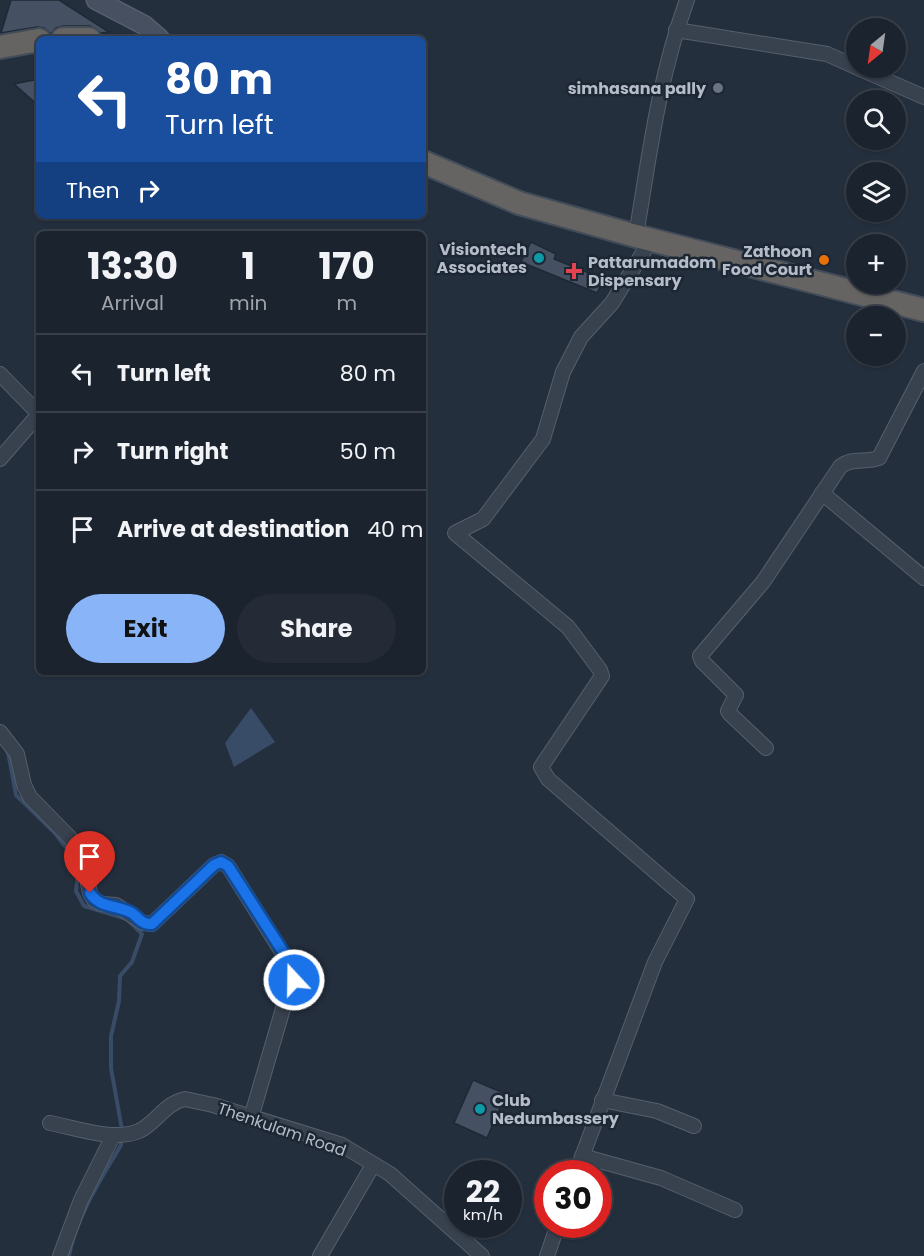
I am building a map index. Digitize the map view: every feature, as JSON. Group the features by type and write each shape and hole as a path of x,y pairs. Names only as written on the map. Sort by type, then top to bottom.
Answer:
{"highway":[{"path":"0,47 36,41"},
{"path":"0,62 36,56"},
{"path":"426,163 519,203 640,244 857,306"},
{"path":"426,179 510,214 924,310"},
{"path":"906,320 924,324"}],"main road":[{"path":"96,0 144,25 157,36"}],"street":[{"path":"581,1160 655,962 687,899 548,778 541,767 602,676 600,670 568,627 455,533 483,519 543,439 563,372 581,337 612,303 640,244 656,111 676,30 687,0"},
{"path":"676,30 827,54 846,62"},
{"path":"882,78 924,97"},
{"path":"766,748 730,714 728,711 736,696 702,662 700,656 763,582 845,462 868,462 879,458 924,371"},
{"path":"0,374 36,411"},
{"path":"0,459 36,417"},
{"path":"822,493 924,578"},
{"path":"0,732 17,754 24,785 30,797 72,840 83,858 90,893 94,900 116,906 143,923 152,924 214,865 221,862 228,866 294,971 294,980 251,1118"},
{"name":"Thenkulam Road","path":"113,1136 139,1131 175,1101 185,1099 342,1145 390,1174 482,1256"},
{"path":"602,1100 657,1111 694,1125"},
{"path":"50,1123 113,1136 81,1200 60,1256"},
{"path":"582,1156 661,1178 735,1210"},
{"path":"320,1256 373,1165"},
{"path":"547,1256 553,1238"}],"water":[{"path":"251,708 275,742 234,767 225,743"}],"building":[{"path":"11,0 59,0 109,32 101,33 90,26 63,26 56,28 51,34 44,28 37,27 1,33"},
{"path":"36,80 36,103 14,84"},
{"path":"531,242 556,254 554,259 604,279 597,293 521,262"},
{"name":"Club Nedumbassery","path":"473,1080 506,1094 487,1138 454,1123"}],"waterway":[{"path":"8,752 16,795 55,833 74,858 78,874 76,891 84,906 127,919 142,934 132,962 120,976 119,1001 111,1036 111,1068 122,1130"},
{"path":"69,1256 83,1213 121,1145 121,1138"}],"place":[{"name":"simhasana pally","path":"718,88"},
{"name":"Visiontech Associates","path":"539,258"},
{"name":"Zathoon Food Court","path":"824,260"},
{"name":"Pattarumadom Dispensary","path":"574,271"},
{"name":"Club Nedumbassery","path":"480,1109"}],"route":[{"path":"90,893 94,900 102,904 116,906 147,925 152,924 214,865 221,862 228,866 289,961 294,971 294,980"}]}
